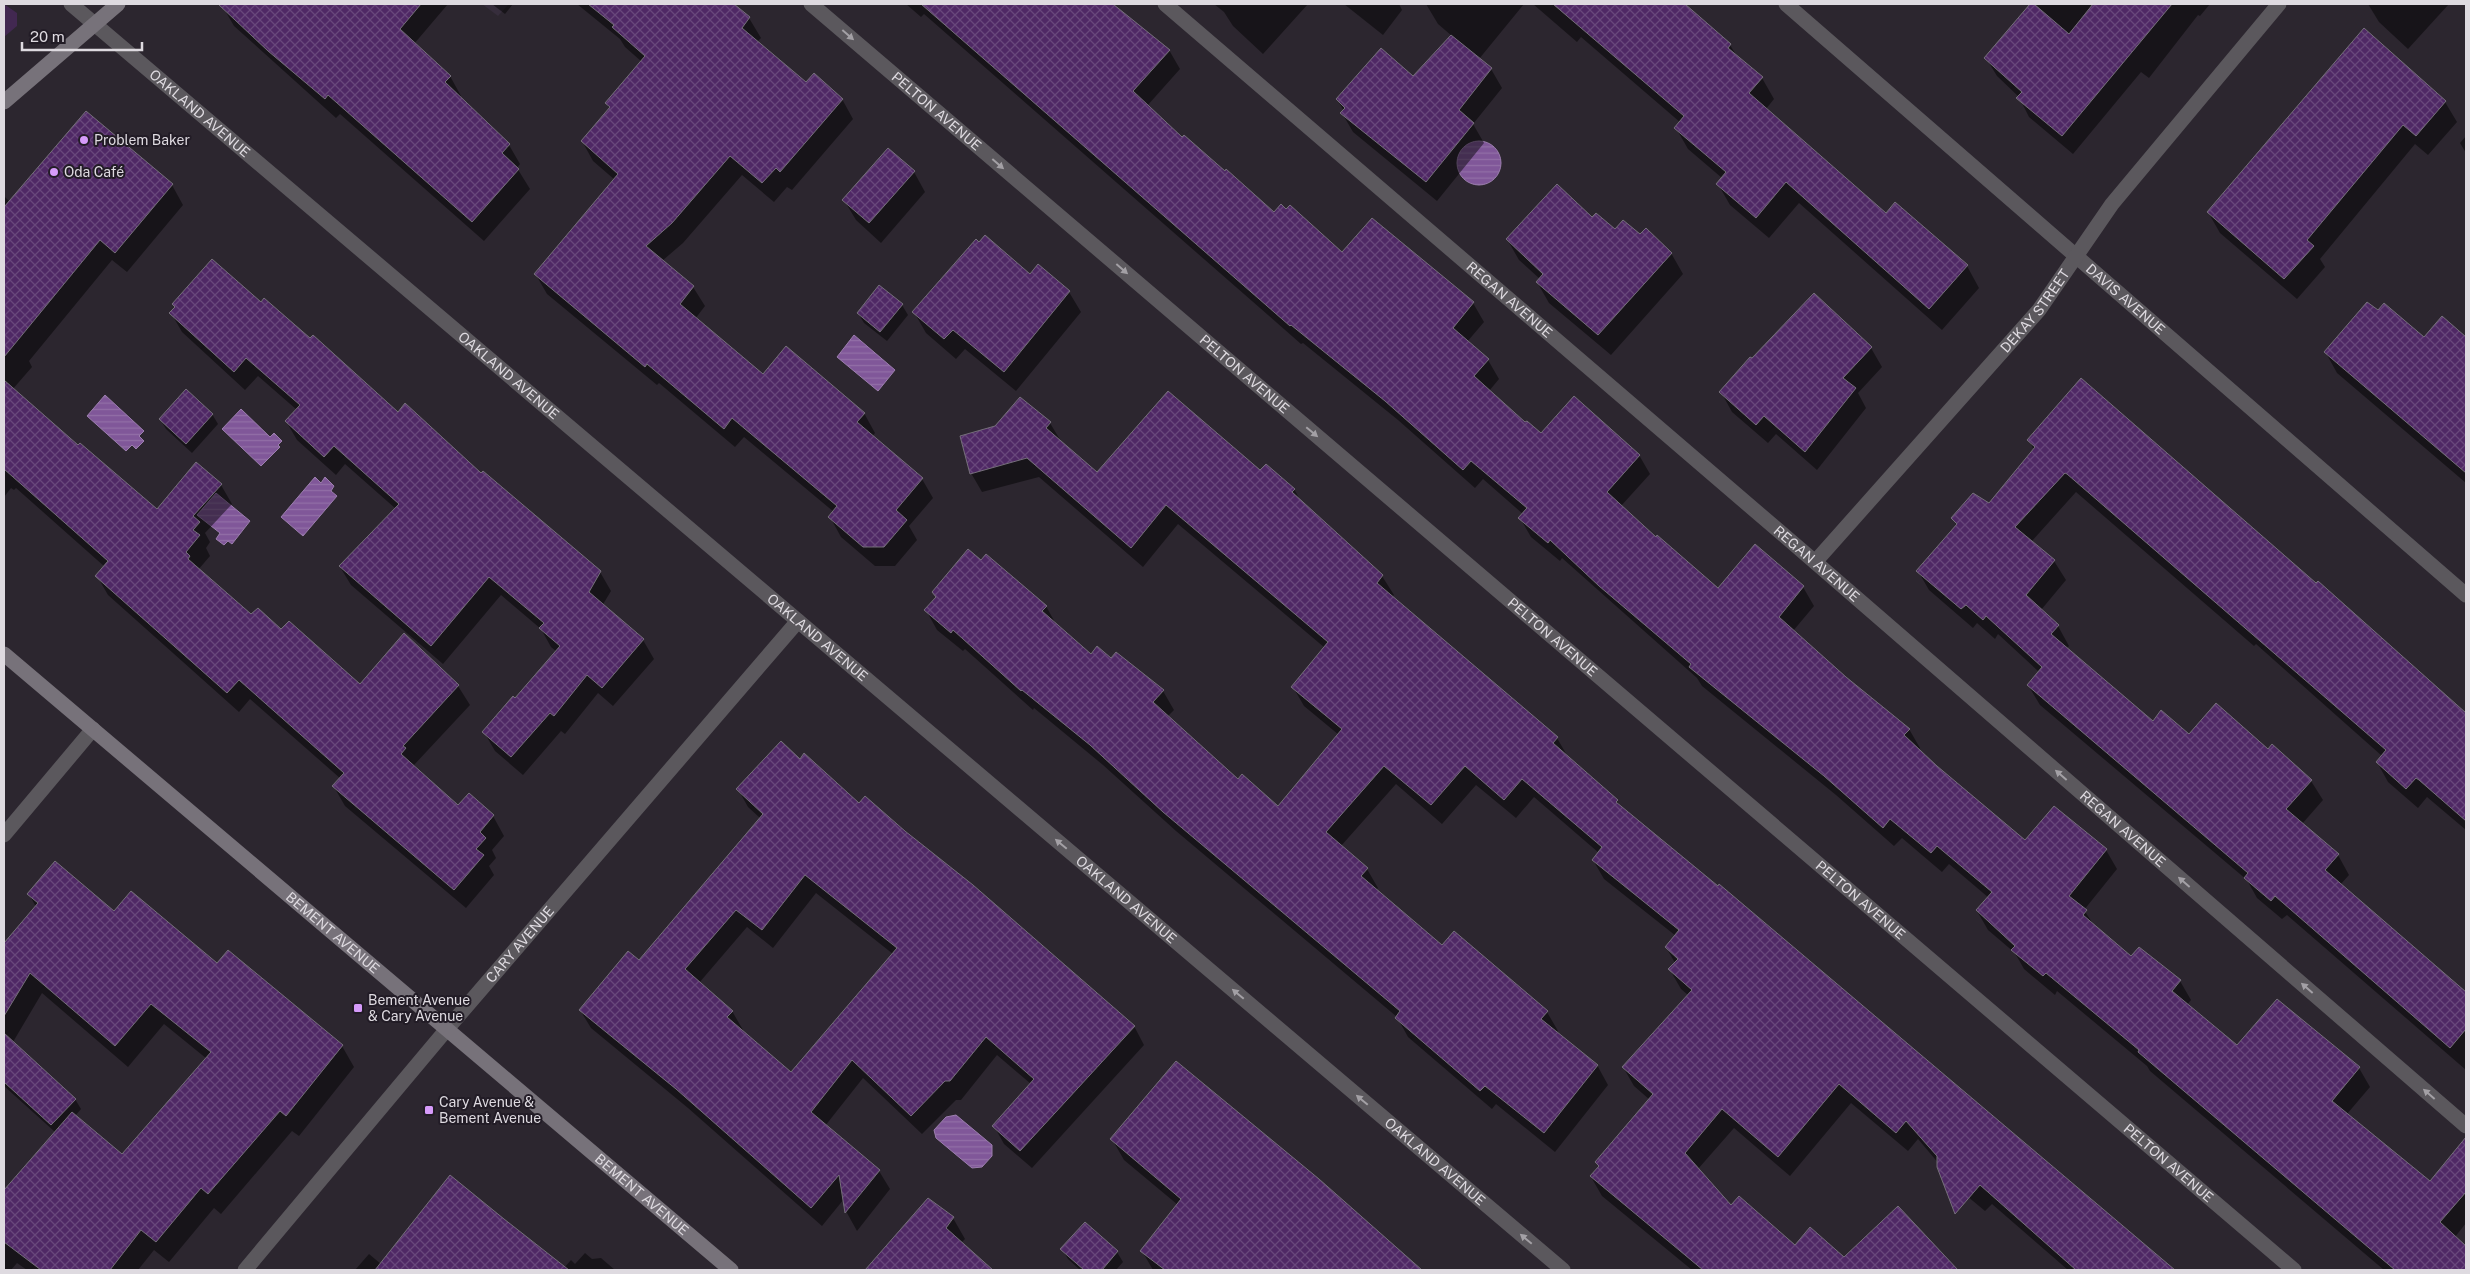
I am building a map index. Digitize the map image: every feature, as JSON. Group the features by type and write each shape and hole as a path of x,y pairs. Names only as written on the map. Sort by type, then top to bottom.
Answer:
{"street":[{"name":"OAKLAND AVENUE","path":"71,4 1563,1270"},
{"path":"4,102 118,4"},
{"name":"PELTON AVENUE","path":"811,4 2294,1270"},
{"name":"REGAN AVENUE","path":"1164,4 1815,562 2466,1126"},
{"name":"DAVIS AVENUE","path":"1786,4 2466,595"},
{"name":"DEKAY STREET","path":"1815,562 2039,310 2112,204 2278,4"},
{"name":"CARY AVENUE","path":"245,1270 447,1030 798,621"},
{"name":"BEMENT AVENUE","path":"4,654 731,1270"},
{"path":"4,835 93,729"}],"shaded area":[{"path":"4,4 17,13 17,26 4,37"},
{"path":"482,4 509,4 498,16"},
{"path":"1475,141 1483,141 1495,147 1501,163 1495,179 1483,185 1475,185 1463,179 1457,167 1457,159 1463,147"},
{"path":"854,335 895,370 878,391 837,357"},
{"path":"105,395 144,431 139,436 144,441 136,449 132,445 126,451 87,416"},
{"path":"241,409 270,437 274,433 282,441 278,445 280,447 261,466 222,429"},
{"path":"315,477 321,483 325,477 334,486 331,491 337,496 303,536 281,517"},
{"path":"216,493 250,521 232,544 228,541 224,545 216,539 220,533 197,515"},
{"path":"956,1115 992,1145 992,1156 982,1167 972,1168 936,1138 934,1130 946,1117"}],"building":[{"path":"218,4 421,4 400,29 451,76 445,82 510,144 502,153 519,169 472,222 328,95 325,99 268,51"},
{"path":"588,4 734,4 750,17 742,28 806,82 814,73 843,99 780,172 776,168 762,183 730,156 672,223 646,246 694,286 680,304 763,374 786,346 865,413 857,422 923,478 896,510 907,520 884,547 863,547 828,517 837,506 732,418 724,429 647,364 645,367 534,274 618,174 581,141 610,107 605,103 645,56 612,27 614,25"},
{"path":"921,4 1113,4 1170,50 1133,91 1182,137 1184,135 1225,171 1226,169 1274,212 1281,204 1286,209 1290,205 1342,252 1372,218 1474,302 1453,328 1489,359 1474,376 1525,422 1527,421 1541,433 1574,396 1640,455 1607,492 1656,537 1657,535 1718,588 1755,544 1804,586 1779,617 1846,677 1910,729 1904,735 1937,766 2025,840 2054,806 2107,849 2069,896 2087,910 2083,915 2131,956 2139,947 2181,980 2172,991 2237,1045 2277,999 2360,1067 2332,1101 2430,1181 2466,1137 2466,1192 2440,1222 2466,1246 2466,1270 2395,1270 2138,1052 2139,1050 2046,973 2043,976 2011,950 2015,946 1976,910 1992,892 1937,846 1931,853 1890,819 1883,828 1824,776 1689,667 1691,664 1599,586 1550,540 1548,543 1518,518 1527,508 1471,461 1463,470 1385,401 1290,326"},
{"path":"1553,4 1685,4 1731,44 1728,48 1763,77 1749,93 1886,213 1895,202 1968,265 1929,309 1786,182 1756,218 1716,184 1726,172 1674,128 1684,116"},
{"path":"2030,4 2034,4 2069,34 2093,4 2172,4 2062,136 2016,98 2022,92 1984,58"},
{"path":"2364,28 2446,101 2416,136 2403,125 2307,240 2314,246 2284,279 2207,212"},
{"path":"1451,35 1492,68 1459,110 1474,123 1426,182 1340,113 1345,108 1336,99 1381,48 1413,76"},
{"path":"86,111 173,184 115,253 100,240 4,357 4,207"},
{"path":"888,148 915,171 869,223 842,200"},
{"path":"1557,184 1592,217 1596,213 1615,229 1623,220 1640,234 1646,228 1672,253 1598,335 1536,282 1543,274 1506,239"},
{"path":"985,235 1030,274 1038,264 1070,291 1004,372 953,330 944,339 912,312 976,239 979,242"},
{"path":"212,259 261,302 264,298 310,338 313,335 398,412 405,403 481,473 483,471 601,571 589,592 644,639 602,688 587,675 554,716 550,713 511,757 482,732 513,696 515,698 560,646 539,628 544,623 489,577 431,646 339,566 399,504 334,446 324,457 285,421 300,405 246,358 234,372 169,313 175,307 172,304"},
{"path":"879,285 903,304 880,332 857,313"},
{"path":"1814,293 1872,347 1843,378 1856,388 1805,452 1764,416 1756,425 1719,392 1750,357 1752,358"},
{"path":"2367,302 2378,310 2384,303 2424,337 2442,316 2466,337 2466,473 2324,352"},
{"path":"2081,378 2316,583 2318,581 2466,713 2466,821 2416,778 2406,789 2376,762 2386,750 2067,474 2065,473 2015,527 2055,560 2026,595 2059,625 2051,634 2153,721 2161,710 2189,734 2216,703 2268,749 2272,744 2312,780 2286,809 2339,854 2325,870 2466,992 2466,1029 2450,1048 2275,896 2271,901 2244,878 2248,873 2027,685 2042,667 1986,616 1983,620 1966,605 1961,609 1916,571 1957,524 1951,518 1973,493 1989,503 2035,447 2027,440"},
{"path":"4,380 78,445 80,443 157,509 196,462 222,484 193,516 200,522 193,530 200,535 186,552 190,556 188,559 251,614 258,608 281,629 289,621 360,684 404,633 459,685 403,746 406,748 401,754 458,805 469,793 494,815 480,832 486,838 476,849 484,855 454,890 332,786 344,773 239,680 227,693 95,576 108,561 4,469"},
{"path":"186,389 213,414 186,444 159,419"},
{"path":"1168,391 1260,470 1266,464 1295,489 1292,492 1383,575 1377,583 1558,737 1553,743 1618,800 1616,802 1718,886 1719,884 2175,1270 2076,1270 1980,1185 1955,1214 1937,1167 1937,1156 1906,1121 1896,1133 1839,1084 1778,1157 1722,1109 1685,1153 1731,1205 1739,1196 1795,1245 1810,1227 1844,1257 1898,1206 1958,1270 1703,1270 1590,1176 1599,1166 1595,1162 1653,1094 1622,1067 1692,990 1668,969 1678,959 1665,947 1679,930 1592,860 1602,847 1522,779 1504,800 1465,766 1431,805 1384,766 1326,832 1368,868 1361,876 1442,945 1454,931 1548,1011 1541,1019 1598,1065 1544,1133 1485,1086 1480,1091 1395,1018 1400,1011 1163,812 1090,745 1021,691 953,630 951,633 924,610 936,597 932,592 968,549 981,560 986,554 1047,606 1042,611 1091,654 1097,646 1111,658 1116,652 1164,690 1153,702 1238,779 1242,774 1278,806 1342,729 1291,687 1328,642 1166,505 1131,548 1027,458 970,474 960,436 995,426 1020,397 1051,422 1046,428 1097,472"},
{"path":"781,741 800,759 804,753 859,803 865,796 905,831 973,885 1135,1026 1020,1151 992,1126 1034,1079 986,1037 950,1081 945,1081 911,1116 852,1060 811,1112 880,1170 845,1213 839,1175 811,1208 676,1089 579,1010 628,951 639,960 763,814 736,789","holes":["805,875 897,948 791,1072 727,1017 733,1011 685,969 736,910 762,930"]},
{"path":"55,861 114,911 131,891 217,963 228,950 343,1045 286,1116 280,1111 208,1194 201,1188 156,1242 141,1230 110,1270 41,1270 4,1242 4,1190 72,1112 122,1154 211,1052 151,1004 115,1046 30,973 4,1016 4,943 38,903 27,894"},
{"path":"4,1033 76,1099 51,1125 4,1082"},
{"path":"1176,1061 1319,1179 1422,1270 1165,1270 1140,1251 1181,1199 1110,1139"},
{"path":"450,1175 504,1219 569,1270 375,1270"},
{"path":"928,1198 954,1217 946,1228 993,1270 865,1270"},
{"path":"1085,1222 1118,1251 1102,1270 1084,1270 1060,1249"}],"place":[{"name":"Problem Baker","path":"84,140"},
{"name":"Oda Café","path":"54,172"},
{"name":"Bement Avenue & Cary Avenue","path":"358,1008"},
{"name":"Cary Avenue & Bement Avenue","path":"429,1110"}]}
